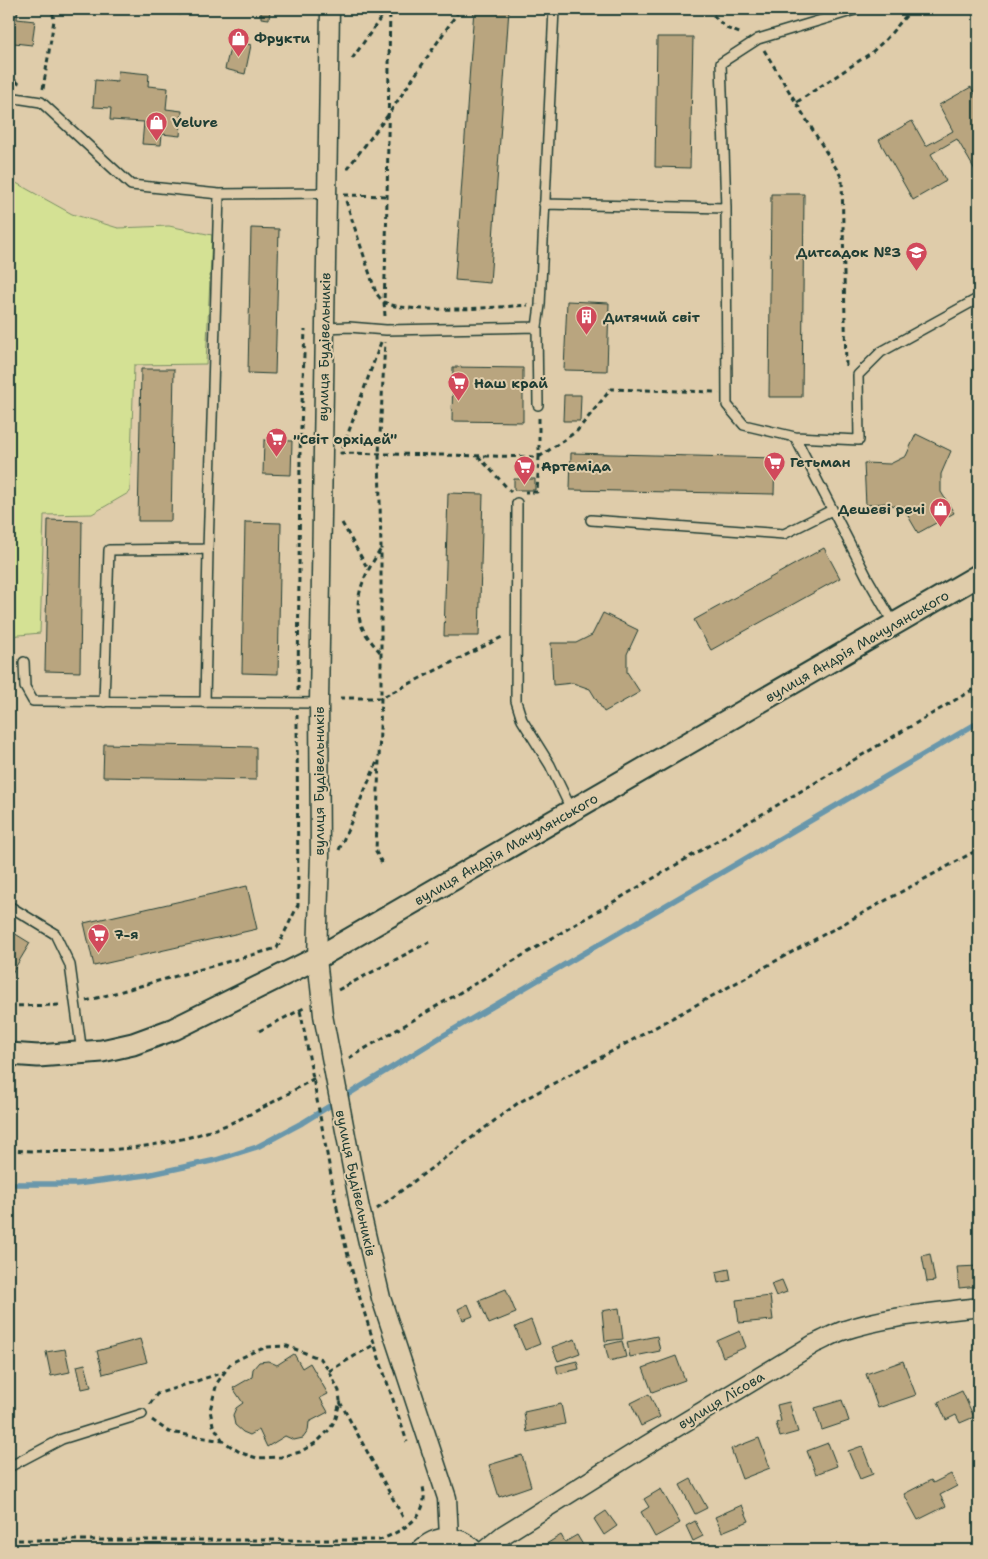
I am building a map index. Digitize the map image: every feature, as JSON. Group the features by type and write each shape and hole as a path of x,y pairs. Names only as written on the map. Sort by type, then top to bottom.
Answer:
{"street":[{"name":"вулиця Будівельників","path":"330,9 319,703 320,856 317,958 322,1008 366,1203 381,1298 447,1498 449,1537"},
{"name":"вулиця Андрія Мачулянського","path":"9,1054 38,1056 82,1053 133,1044 174,1029 317,958 979,575"},
{"name":"вулиця Лісова","path":"485,1550 503,1535 814,1344 842,1332 883,1321 979,1307"},
{"path":"420,1550 426,1544 438,1538 449,1537 465,1542 474,1550"}],"lane":[{"path":"538,405 537,327 540,305 554,9"},
{"path":"858,9 758,39 721,63 726,208 727,405 744,425 795,437 859,440 858,375 881,352 979,298"},
{"path":"9,97 40,102 131,185 219,194 326,193"},
{"path":"205,703 219,194"},
{"path":"544,204 726,208"},
{"path":"325,328 386,330 537,327"},
{"path":"795,437 894,624"},
{"path":"517,503 516,701 522,720 550,765 572,811"},
{"path":"591,520 784,534 832,510"},
{"path":"104,702 109,550 208,549"},
{"path":"24,662 25,687 33,701 319,703"},
{"path":"9,906 55,934 70,965 82,1053"},
{"path":"9,1467 62,1439 142,1414"}],"path":[{"path":"40,102 54,20 52,9"},
{"path":"352,60 388,9"},
{"path":"382,863 376,852 381,698 379,454 386,330 384,302 388,196 388,9"},
{"path":"347,169 388,114 460,9"},
{"path":"707,9 726,28 758,39 842,178 846,368 858,375"},
{"path":"797,102 871,53 912,9"},
{"path":"388,196 344,195 376,293 384,302 406,308 442,309 540,305"},
{"path":"9,1006 76,1004 277,948 298,905 300,453 305,323"},
{"path":"386,330 341,453 539,457 577,431 611,389 727,392"},
{"path":"478,456 511,492 537,492 539,457 538,405"},
{"path":"342,522 368,569"},
{"path":"380,653 364,630 359,612 359,590 368,569 381,549"},
{"path":"340,698 381,698 516,630"},
{"path":"341,1062 979,686"},
{"path":"336,855 378,758"},
{"path":"366,1203 374,1211 518,1103 979,849"},
{"path":"259,1031 300,1010 322,1008 428,942"},
{"path":"300,1010 337,1208"},
{"path":"9,1150 53,1152 102,1150 187,1137 229,1124 265,1107 325,1072"},
{"path":"329,1371 375,1344"},
{"path":"287,1346 321,1359 339,1391 340,1401 336,1418 330,1429 317,1442 300,1452 281,1457 257,1458 241,1453 223,1441 213,1425 210,1410 217,1383 224,1372 232,1363 253,1352 268,1347 287,1346"},
{"path":"223,1441 168,1432 142,1414 157,1394 224,1372"},
{"path":"340,1401 404,1519"},
{"path":"9,1540 380,1540 402,1530 414,1521 422,1507 425,1496 423,1487 442,1483"},
{"path":"250,1540 250,1550"}],"green space":[{"path":"150,9 183,9 180,15"},
{"path":"9,179 72,214 118,228 169,226 212,235 206,364 134,365 130,492 92,514 44,515 40,633 9,636"}],"building":[{"path":"9,9 18,9 17,19 35,21 32,45 14,43 13,53 9,52"},
{"path":"474,9 509,9 490,283 455,280"},
{"path":"261,10 270,11 269,19 261,18"},
{"path":"657,37 693,37 690,168 655,167"},
{"name":"Фрукти","path":"232,40 251,45 245,74 225,69"},
{"path":"118,71 149,74 148,86 168,88 166,109 182,111 180,136 162,134 161,145 142,144 144,122 110,120 111,108 93,107 95,80 117,82"},
{"path":"971,87 979,101 979,168 975,170 957,139 931,154 946,181 913,200 879,140 912,121 926,146 953,131 939,105"},
{"path":"771,194 804,194 802,397 769,397"},
{"path":"251,228 279,229 275,374 248,373"},
{"name":"Дитячий світ","path":"567,301 609,303 607,371 564,370"},
{"path":"453,367 523,368 523,422 452,421"},
{"path":"141,369 174,369 171,521 138,521"},
{"path":"564,395 581,395 580,421 563,421"},
{"path":"916,434 951,451 941,474 941,492 954,513 918,533 904,509 886,503 866,505 864,463 890,464 906,456"},
{"name":"\"Світ орхідей\"","path":"264,440 292,441 291,475 263,474"},
{"path":"571,453 775,458 774,494 570,490"},
{"name":"Артеміда","path":"514,479 535,479 535,490 514,490"},
{"path":"448,493 483,494 479,636 444,636"},
{"path":"48,520 82,521 80,672 45,671"},
{"path":"245,522 281,523 278,674 242,673"},
{"path":"824,548 840,578 711,650 694,620"},
{"path":"603,613 638,630 627,654 627,672 640,692 604,712 590,689 573,683 553,685 551,643 576,643 592,635"},
{"path":"104,744 256,747 256,780 103,777"},
{"path":"247,886 257,929 94,966 84,923"},
{"path":"9,930 30,943 9,978"},
{"path":"930,1254 935,1281 927,1282 922,1256"},
{"path":"979,1266 979,1286 959,1288 957,1267"},
{"path":"729,1269 731,1280 718,1283 716,1272"},
{"path":"782,1280 787,1292 776,1296 771,1284"},
{"path":"506,1289 516,1313 489,1324 479,1300"},
{"path":"770,1296 773,1320 739,1323 736,1300"},
{"path":"468,1304 473,1316 463,1320 458,1309"},
{"path":"619,1308 623,1339 605,1341 602,1311"},
{"path":"531,1320 540,1344 525,1350 515,1327"},
{"path":"740,1331 746,1347 723,1357 717,1341"},
{"path":"657,1336 660,1351 630,1357 627,1342"},
{"path":"140,1339 147,1362 103,1374 97,1351"},
{"path":"575,1339 580,1353 558,1361 552,1347"},
{"path":"622,1341 626,1357 609,1361 605,1345"},
{"path":"65,1349 70,1372 51,1376 46,1352"},
{"path":"294,1354 302,1368 310,1363 328,1394 320,1398 328,1412 309,1422 308,1431 303,1438 294,1440 285,1436 267,1447 259,1430 250,1435 235,1425 233,1415 236,1408 243,1403 233,1388 252,1377 253,1369 259,1362 268,1361 277,1365"},
{"path":"676,1356 685,1380 652,1392 643,1368"},
{"path":"577,1361 579,1369 558,1374 556,1366"},
{"path":"903,1361 916,1395 878,1408 866,1374"},
{"path":"85,1364 91,1387 82,1389 77,1366"},
{"path":"962,1391 974,1417 960,1423 956,1415 946,1420 938,1402"},
{"path":"649,1394 660,1417 641,1426 631,1403"},
{"path":"842,1400 849,1421 822,1430 815,1408"},
{"path":"789,1402 798,1432 780,1437 776,1423 781,1421 777,1405"},
{"path":"561,1404 565,1424 527,1432 524,1412"},
{"path":"759,1438 770,1468 742,1479 731,1449"},
{"path":"828,1443 837,1466 816,1474 807,1451"},
{"path":"862,1446 873,1474 860,1479 848,1451"},
{"path":"522,1455 531,1486 499,1497 489,1465"},
{"path":"951,1474 957,1486 940,1495 946,1506 918,1520 904,1494 931,1480 933,1483"},
{"path":"691,1479 707,1508 695,1514 680,1485"},
{"path":"661,1489 680,1523 655,1537 641,1512 649,1507 644,1499"},
{"path":"742,1505 749,1521 722,1532 715,1517"},
{"path":"606,1511 617,1526 604,1535 594,1519"},
{"path":"695,1521 703,1536 693,1541 686,1526"},
{"path":"561,1535 565,1542 577,1535 586,1550 546,1550 543,1546"}],"waterway":[{"path":"9,1184 76,1184 147,1175 216,1160 257,1147 302,1123 444,1035 979,722"}],"place":[{"name":"Фрукти","path":"238,57"},
{"name":"Velure","path":"156,141"},
{"name":"Дитсадок №3","path":"917,271"},
{"name":"Дитячий світ","path":"587,336"},
{"name":"Наш край","path":"458,402"},
{"name":"\"Світ орхідей\"","path":"277,458"},
{"name":"Гетьман","path":"774,481"},
{"name":"Артеміда","path":"525,485"},
{"name":"Дешеві речі","path":"941,528"},
{"name":"7-я","path":"98,953"}]}
